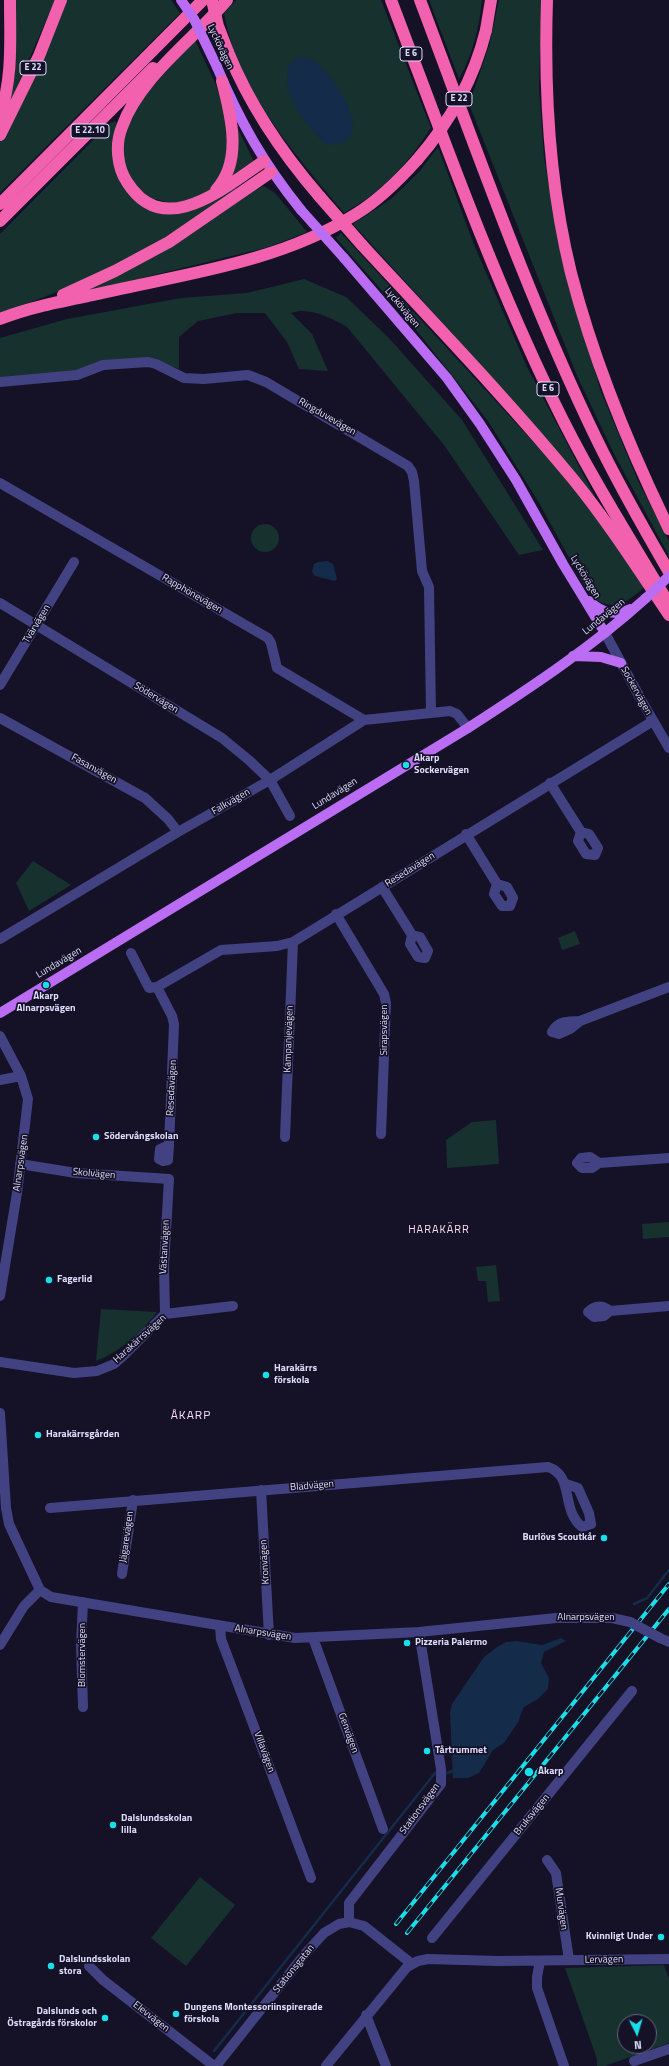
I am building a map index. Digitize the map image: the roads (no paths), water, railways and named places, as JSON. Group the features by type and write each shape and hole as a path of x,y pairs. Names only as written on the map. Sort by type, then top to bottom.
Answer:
{"highway":[{"path":"0,116 8,87 10,69 10,0"},
{"name":"E 22","path":"0,135 39,56 61,0"},
{"name":"E 22.10","path":"0,204 203,0"},
{"path":"212,0 218,26 241,85 255,109 288,158 320,197 525,423 573,479 597,510 669,615"},
{"name":"E 22.10","path":"0,221 221,0"},
{"path":"228,0 155,75 138,96 121,127 118,143 122,174 139,197 152,205 170,209 182,209 193,206 210,197 264,161"},
{"name":"E 6","path":"391,0 493,265 544,382 612,510 669,604"},
{"name":"E 6","path":"420,0 479,158 553,343 596,439 627,500 669,572"},
{"name":"E 22","path":"0,319 38,307 222,266 307,240 333,228 362,210 389,189 417,160 434,140 456,106 478,58 486,30 491,0"},
{"path":"547,0 546,86 550,136 556,194 571,272 599,366 635,457 669,529"},
{"path":"210,197 221,185 227,173 231,158 231,121 222,81"},
{"path":"38,307 142,257 193,226 271,172"}],"main road":[{"name":"Lyckövägen","path":"182,0 194,19 217,67 222,81 271,172 301,210 447,378 480,424 516,480 578,589 605,633"},
{"name":"Lundavägen","path":"0,1012 519,696 605,633 669,576"},
{"path":"578,589 588,601 603,612 618,613 636,606"},
{"path":"573,656 601,657 621,663"}],"street":[{"name":"Ringduvevägen","path":"0,382 77,375 103,365 148,362 161,366 184,378 204,379 248,375 266,382 408,466 412,472 414,481 422,571 429,587 431,713"},
{"name":"Rapphönevägen","path":"0,483 268,638 271,643 277,668 364,720"},
{"name":"Tvärvägen","path":"0,685 74,562"},
{"name":"Södervägen","path":"0,603 222,738 270,780 290,816"},
{"name":"Sockervägen","path":"605,633 669,748"},
{"name":"Falkvägen","path":"0,939 178,832 270,780 364,720 453,712 460,717 468,728"},
{"name":"Fasanvägen","path":"0,718 145,798 168,819 178,832"},
{"name":"Resedavägen","path":"131,953 149,988 157,988 220,950 277,946 293,942 466,834 653,721"},
{"path":"550,783 581,832"},
{"path":"466,834 497,884"},
{"path":"382,887 412,936"},
{"name":"Sirapsvägen","path":"336,914 384,994 386,1003 381,1134"},
{"name":"Kampanjevägen","path":"285,1137 293,942"},
{"path":"580,1021 669,987"},
{"name":"Resedavägen","path":"157,988 172,1016 174,1024 169,1145"},
{"name":"Alnarpsvägen","path":"0,1036 21,1076 28,1099 20,1164 1,1274 0,1296"},
{"path":"0,1080 21,1076"},
{"path":"599,1163 669,1158"},
{"name":"Skolvägen","path":"20,1164 110,1176 169,1179"},
{"name":"Västanvägen","path":"164,1314 164,1266 169,1179"},
{"name":"Harakärrsvägen","path":"0,1362 74,1373 97,1371 114,1364 164,1314 233,1306"},
{"path":"610,1311 669,1306"},
{"path":"0,1413 3,1508 40,1590 24,1606 0,1645"},
{"name":"Bladvägen","path":"50,1508 548,1467 557,1470 566,1484"},
{"name":"Kronvägen","path":"261,1490 269,1635"},
{"name":"Jägarevägen","path":"122,1574 133,1500"},
{"name":"Alnarpsvägen","path":"40,1590 51,1597 269,1635 313,1638 419,1632 556,1618 612,1618 630,1622 664,1640"},
{"name":"Blomstervägen","path":"83,1602 81,1646 83,1708"},
{"name":"Villavägen","path":"220,1626 221,1639 311,1878"},
{"name":"Stationsvägen","path":"349,1922 349,1902 441,1784 441,1769 419,1632"},
{"name":"Genvägen","path":"313,1638 383,1829"},
{"name":"Bruksvägen","path":"432,1938 632,1691"},
{"name":"Murvägen","path":"547,1860 556,1873 569,1960"},
{"path":"326,2066 366,2015 407,1967 412,1964 364,1926 349,1922"},
{"name":"Stationsgatan","path":"215,2066 324,1933 339,1924 349,1922"},
{"name":"Lervägen","path":"412,1964 428,1959 540,1961 669,1959"},
{"path":"540,1961 536,1977 537,1988 564,2066"},
{"name":"Elevvägen","path":"89,1966 103,1980 215,2066"},
{"path":"366,2015 386,2066"},
{"path":"634,2061 669,2049"}],"water":[{"path":"299,56 316,62 325,71 335,83 350,111 353,125 350,136 342,143 325,144 308,125 290,95 287,82 289,65"},
{"path":"327,561 333,564 337,579 335,581 315,576 312,572 314,564"},
{"path":"561,1638 566,1641 544,1652 541,1663 549,1678 548,1689 538,1699 524,1707 519,1721 504,1743 493,1750 479,1773 468,1778 453,1778 450,1712 452,1704 484,1657 506,1642 517,1641 542,1645"}],"waterway":[{"path":"634,1604 647,1598 669,1570"},
{"path":"444,1774 453,1771"},
{"path":"214,2051 435,1773 439,1773"}],"railway":[{"path":"396,1924 669,1584"},
{"path":"407,1933 669,1609"}],"place":[{"name":"Åkarp Sockervägen","path":"406,765"},
{"name":"Åkarp Alnarpsvägen","path":"46,985"},
{"name":"Södervångskolan","path":"96,1137"},
{"name":"Fagerlid","path":"49,1280"},
{"name":"Harakärrs förskola","path":"266,1375"},
{"name":"Harakärrsgården","path":"38,1435"},
{"name":"Burlövs Scoutkår","path":"604,1538"},
{"name":"Pizzeria Palermo","path":"407,1643"},
{"name":"Tårtrummet","path":"427,1751"},
{"name":"Åkarp","path":"529,1772"},
{"name":"Dalslundsskolan lilla","path":"113,1825"},
{"name":"Kvinnligt Under","path":"661,1937"},
{"name":"Dalslundsskolan stora","path":"51,1966"},
{"name":"Dungens Montessoriinspirerade förskola","path":"176,2014"},
{"name":"Dalslunds och Östragårds förskolor","path":"105,2018"}],"district":[{"name":"HARAKÄRR","path":"439,1230"},
{"name":"ÅKARP","path":"191,1416"}]}
